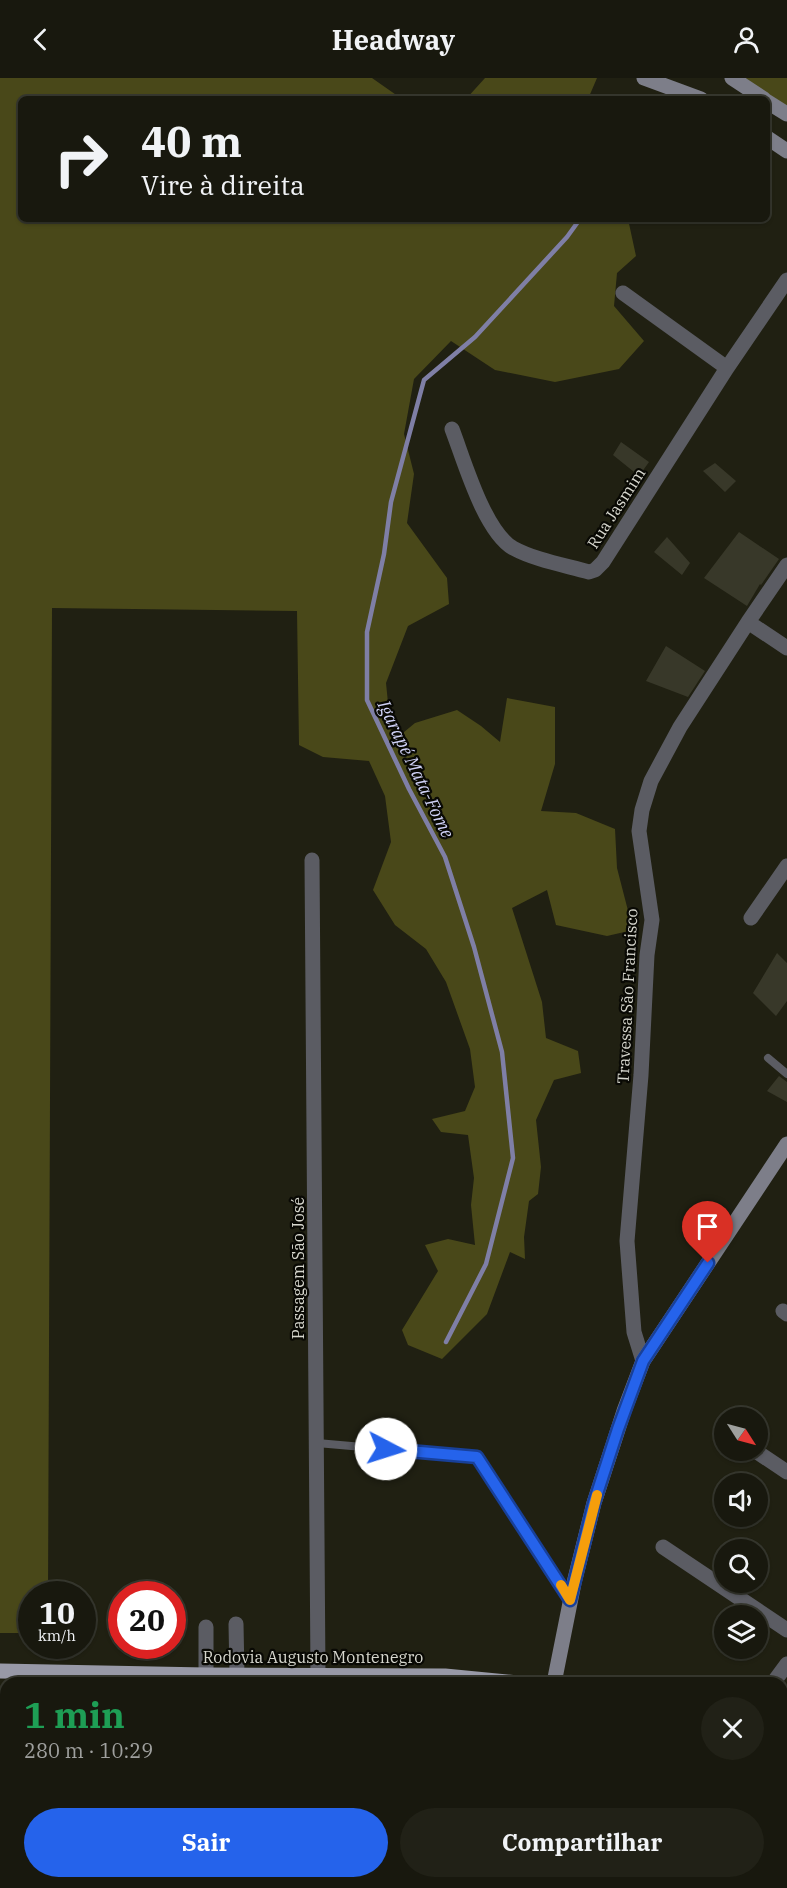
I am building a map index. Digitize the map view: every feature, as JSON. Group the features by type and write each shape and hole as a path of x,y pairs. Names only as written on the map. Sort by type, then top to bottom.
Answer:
{"main road":[{"name":"Rodovia Augusto Montenegro","path":"0,1671 455,1677"}],"street":[{"path":"644,78 693,96"},
{"path":"732,78 759,96"},
{"path":"770,103 787,114"},
{"path":"770,140 787,151"},
{"name":"Rua Jasmim","path":"452,429 485,514 504,541 523,552 589,572 595,570 603,562 727,368 787,280"},
{"path":"623,293 727,368"},
{"name":"Travessa São Francisco","path":"643,1361 634,1332 627,1241 647,955 652,920 639,831 642,810 651,782 680,727 787,566"},
{"path":"748,622 787,648"},
{"name":"Passagem São José","path":"312,860 318,1675"},
{"path":"751,918 787,866"},
{"path":"555,1677 570,1600 594,1503 643,1361 787,1144"},
{"path":"768,1459 787,1472"},
{"path":"663,1547 787,1630"},
{"path":"236,1624 237,1675"},
{"path":"206,1627 206,1675"},
{"path":"777,1677 787,1664"}],"lane":[{"path":"768,1058 787,1074"},
{"path":"317,1443 477,1457 570,1600"}],"shaded area":[{"path":"0,78 372,78 398,96 18,96 18,222 629,222 636,256 617,273 614,306 644,341 619,369 555,382 495,370 451,341 414,379 404,434 414,474 407,523 447,578 449,604 408,626 386,683 392,742 415,723 457,710 500,742 507,698 555,707 555,764 541,811 576,813 615,829 617,868 633,930 607,936 556,925 547,890 512,908 542,1002 546,1038 578,1051 581,1073 554,1080 536,1120 541,1167 538,1194 529,1201 524,1237 525,1259 510,1252 487,1314 442,1359 408,1345 402,1330 438,1271 425,1245 448,1239 475,1245 471,1205 474,1178 468,1135 441,1132 432,1119 465,1111 475,1087 470,1049 446,982 426,949 395,925 373,890 391,842 385,796 369,761 323,757 299,745 297,611 52,608 48,1581 18,1581 18,1633 0,1633"},
{"path":"485,78 597,78 589,96 469,96"},
{"path":"742,78 787,78 787,108"}],"building":[{"path":"621,442 649,462 639,476 613,455"},
{"path":"715,463 736,481 725,492 703,471"},
{"path":"739,532 779,559 747,606 704,578"},
{"path":"667,537 690,563 682,575 654,552"},
{"path":"666,646 705,671 688,697 646,681"},
{"path":"777,953 787,963 787,1001 776,1016 753,993"},
{"path":"779,1076 787,1082 787,1102 767,1091"}],"waterway":[{"name":"Igarapé Mata-Fome","path":"446,1342 486,1264 513,1158 502,1052 474,947 445,857 409,789 367,700 367,632 384,554 391,502 424,380 475,337 567,237 578,222"}],"slow traffic":[{"path":"561,1585 570,1600 597,1495"}],"route":[{"path":"386,1449 477,1457 570,1600 594,1503 643,1361 708,1263"}]}
